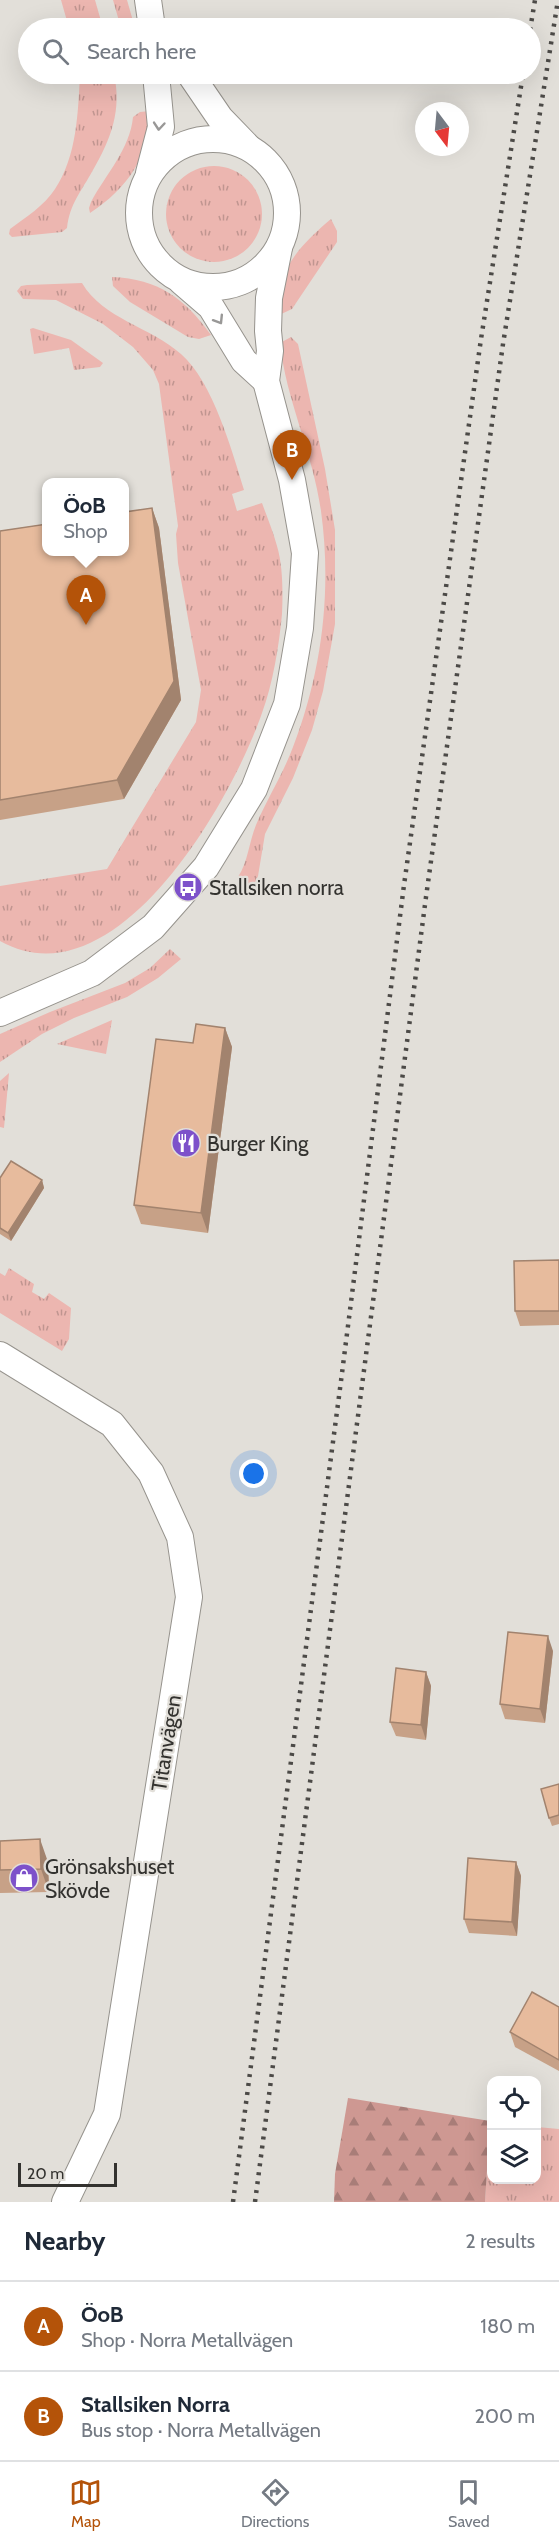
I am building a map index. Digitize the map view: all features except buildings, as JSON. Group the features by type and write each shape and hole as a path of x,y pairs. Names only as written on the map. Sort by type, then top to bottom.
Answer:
{"street":[{"path":"157,84 161,127 143,189 139,211 141,234 151,255 166,272 178,279 212,308 244,361 266,381"},
{"path":"2,1011 92,973 153,927 206,867 254,789 287,705 300,628 305,553 292,480 266,381 270,351 269,298 279,248 287,223 287,204 282,185 273,168 249,148 220,118 197,84"},
{"path":"148,178 162,159 181,146 204,140 227,140 249,148"},
{"path":"178,279 201,287 224,287 246,280 266,266 279,248"},
{"name":"Titanvägen","path":"0,1354 112,1424 152,1473 180,1537 189,1597 107,2114 64,2202"}],"green space":[{"path":"61,0 95,0 100,18 66,18"},
{"path":"113,0 127,0 132,18 118,18"},
{"path":"79,84 116,84 116,112 110,135 73,204 67,228 62,232 12,237 9,234 10,229 46,200 62,176 72,148"},
{"path":"150,111 146,142 134,170 115,193 90,213 91,202 127,140 133,117 140,112"},
{"path":"214,166 232,169 248,180 259,196 262,214 259,232 248,248 232,259 214,262 196,259 180,248 169,232 166,214 169,196 180,180 196,169"},
{"path":"331,219 337,231 337,242 292,309 277,316 280,287 289,264 308,240"},
{"path":"112,277 144,282 169,293 191,311 211,335 199,339 188,337 130,302 113,286"},
{"path":"82,283 102,305 181,354 203,382 220,418 244,490 232,494 237,511 262,503 274,535 281,571 282,614 275,664 262,713 225,794 197,841 163,884 126,920 86,945 43,953 0,941 0,886 107,869 196,722 201,690 178,563 176,534 178,526 159,384 153,370 133,347 103,324 56,300 23,299 17,291 21,286 27,285"},
{"path":"30,329 71,340 103,363 100,367 74,370 69,348 34,354"},
{"path":"291,337 298,344 325,469 335,530 335,624 323,691 312,730 293,778 265,834 258,876 252,889 238,877 256,825 289,757 303,719 318,660 325,601 321,511 312,468 288,385 280,343"},
{"path":"170,949 181,959 158,978 127,997 74,1018 42,1034 0,1062 0,1034 125,983 150,968"},
{"path":"112,1020 106,1054 57,1044"},
{"path":"9,1073 4,1128 0,1127 0,1081"},
{"path":"9,1268 34,1284 32,1292 44,1299 49,1293 71,1308 69,1339 62,1351 0,1313 0,1273 5,1276"},
{"path":"348,2098 487,2121 485,2202 334,2202 335,2174"},
{"path":"541,2127 559,2129 559,2202 485,2202 487,2170 487,2184 541,2184"}],"railway":[{"path":"532,18 535,0"},
{"path":"255,2202 426,897 503,344 558,0"},
{"path":"233,2202 404,885 481,339 521,84"}],"place":[{"name":"Stallsiken Norra","path":"292,480"},
{"name":"ÖoB","path":"86,625"},
{"name":"Stallsiken norra","path":"188,887"},
{"name":"Burger King","path":"186,1143"},
{"name":"Grönsakshuset Skövde","path":"24,1878"}]}
